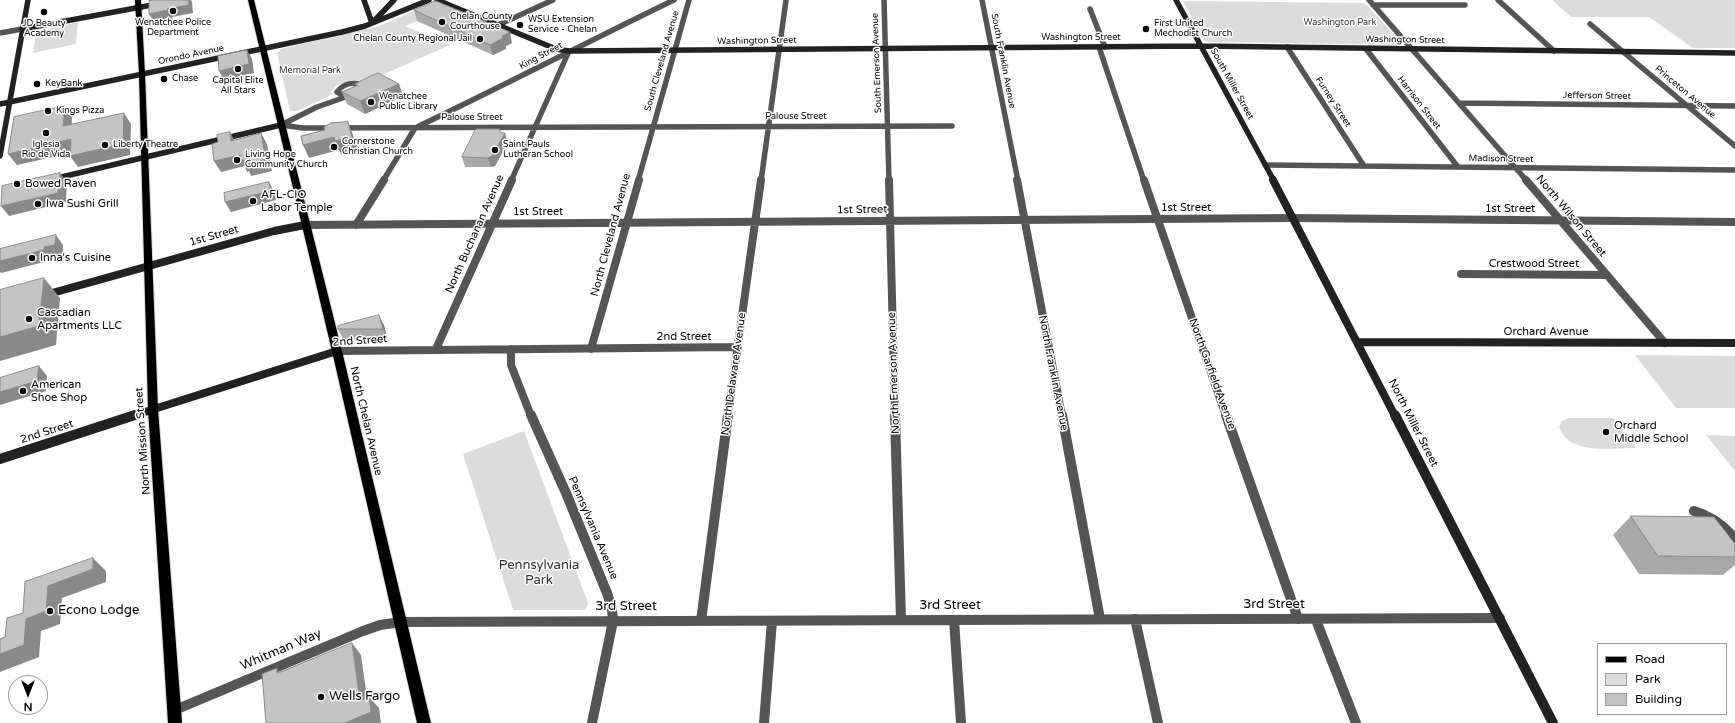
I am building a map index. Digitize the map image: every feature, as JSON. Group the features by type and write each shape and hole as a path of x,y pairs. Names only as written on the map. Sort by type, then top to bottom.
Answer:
{"main road":[{"name":"North Mission Street","path":"138,0 137,8 142,74 153,408 175,723"},
{"name":"North Chelan Avenue","path":"252,0 262,49 337,351 424,723"}],"street":[{"path":"0,156 28,0"},
{"path":"0,33 179,0"},
{"path":"364,0 372,23 394,1"},
{"name":"Orondo Avenue","path":"0,104 342,32 372,23 429,0"},
{"name":"Washington Street","path":"437,0 556,49 569,51 1201,46 1735,53"},
{"path":"498,25 553,0"},
{"name":"King Street","path":"415,128 674,0"},
{"name":"South Cleveland Avenue","path":"652,126 689,0"},
{"name":"North Delaware Avenue","path":"701,621 737,348 786,0"},
{"name":"South Emerson Avenue","path":"884,0 888,125"},
{"name":"South Franklin Avenue","path":"982,0 1007,126"},
{"name":"South Miller Street","path":"1176,0 1250,135"},
{"name":"North Wilson Street","path":"1369,0 1516,168 1665,343"},
{"path":"1498,0 1554,51"},
{"path":"394,1 392,5 400,12"},
{"path":"1373,5 1465,6"},
{"name":"North Garfield Avenue","path":"1090,9 1126,128 1157,219 1298,619"},
{"name":"Princeton Avenue","path":"1590,24 1735,146"},
{"name":"Furney Street","path":"1287,47 1364,166"},
{"name":"Harrison Street","path":"1366,49 1458,167"},
{"name":"North Buchanan Avenue","path":"436,349 569,51"},
{"path":"281,125 344,96"},
{"name":"Jefferson Street","path":"1459,103 1735,106"},
{"name":"Palouse Street","path":"44,181 281,125 303,128 952,126"},
{"name":"North Emerson Avenue","path":"888,125 901,620"},
{"name":"North Cleveland Avenue","path":"591,349 652,126"},
{"name":"North Franklin Avenue","path":"1007,126 1100,619"},
{"path":"356,225 415,128"},
{"name":"North Miller Street","path":"1250,135 1553,723"},
{"name":"Madison Street","path":"1266,165 1735,170"},
{"name":"1st Street","path":"35,298 282,229 305,225 1293,218 1735,222"},
{"name":"Crestwood Street","path":"1461,274 1606,275"},
{"name":"Orchard Avenue","path":"1357,342 1735,343"},
{"name":"2nd Street","path":"0,459 153,408 337,351 436,349 737,348"},
{"name":"Pennsylvania Avenue","path":"511,349 511,365 540,437 566,492 607,593 612,609 613,621 592,723"},
{"path":"1694,511 1714,518 1722,524 1735,539"},
{"name":"3rd Street","path":"401,622 1100,619 1316,620 1500,618"},
{"path":"1135,619 1158,723"},
{"path":"954,620 961,723"},
{"path":"1316,620 1356,723"},
{"path":"764,723 772,621"},
{"name":"Whitman Way","path":"174,710 363,631 380,625 401,622"}],"green space":[{"path":"1552,0 1735,0 1735,48 1693,48 1649,17 1571,17"},
{"name":"Washington Park","path":"1183,1 1365,3 1401,43 1398,45 1208,42 1203,40"},
{"name":"Memorial Park","path":"426,6 439,12 405,26 450,45 366,82 343,83 336,86 331,92 333,94 297,111 290,111 277,53 281,49 379,26"},
{"path":"78,22 76,44 33,53 36,32"},
{"path":"1635,355 1735,356 1735,408 1676,408"},
{"path":"1568,418 1613,418 1636,448 1599,449 1572,443 1565,437 1559,427 1562,421"},
{"name":"Pennsylvania Park","path":"524,431 588,603 584,610 513,610 463,454"},
{"path":"1706,435 1735,436 1735,471"}],"building":[{"path":"188,0 189,5 149,14 149,1"},
{"path":"436,1 510,32 502,36 503,38 490,45 414,10"},
{"path":"247,50 249,64 219,71 218,56"},
{"path":"378,73 399,84 360,101 342,92 358,85 355,84"},
{"path":"65,106 63,126 124,113 123,144 70,156 71,139 8,154 14,117"},
{"path":"348,122 352,137 335,141 334,137 303,145 301,136 325,130 324,127 331,123"},
{"path":"476,129 499,129 501,133 505,133 492,156 488,158 462,157"},
{"path":"230,132 231,141 261,133 266,159 245,165 244,160 241,160 240,155 214,161 212,144 218,142 217,135"},
{"path":"60,173 58,193 1,206 2,186"},
{"path":"269,182 271,191 225,202 224,193"},
{"path":"56,235 55,245 44,247 44,250 0,261 0,249"},
{"path":"44,278 39,326 0,337 0,290"},
{"path":"379,315 383,329 338,329 338,326"},
{"path":"39,366 37,381 0,392 0,378"},
{"path":"1631,516 1714,517 1735,544 1735,557 1658,556"},
{"path":"93,558 93,569 48,586 46,611 26,619 24,645 0,654 0,639 5,637 7,618 23,613 25,582"},
{"name":"Wells Fargo","path":"352,643 360,701 369,697 371,712 345,723 266,723 262,674 277,668 277,673"}],"place":[{"name":"Wenatchee Police Department","path":"173,11"},
{"name":"JD Beauty Academy","path":"44,12"},
{"name":"Chelan County Courthouse","path":"442,22"},
{"name":"WSU Extension Service - Chelan","path":"520,25"},
{"name":"First United Mechodist Church","path":"1146,29"},
{"name":"Chelan County Regional Jail","path":"480,39"},
{"name":"Capital Elite All Stars","path":"238,69"},
{"name":"Chase","path":"164,79"},
{"name":"KeyBank","path":"37,84"},
{"name":"Wenatchee Public Library","path":"371,102"},
{"name":"Kings Pizza","path":"48,111"},
{"name":"Iglesia Rio de Vida","path":"46,133"},
{"name":"Liberty Theatre","path":"105,145"},
{"name":"Cornerstone Christian Church","path":"334,147"},
{"name":"Saint Pauls Lutheran School","path":"495,150"},
{"name":"Living Hope Community Church","path":"237,160"},
{"name":"Bowed Raven","path":"17,184"},
{"name":"AFL-CIO Labor Temple","path":"253,201"},
{"name":"Iwa Sushi Grill","path":"38,204"},
{"name":"Inna's Cuisine","path":"32,258"},
{"name":"Cascadian Apartments LLC","path":"29,319"},
{"name":"American Shoe Shop","path":"23,391"},
{"name":"Orchard Middle School","path":"1606,432"},
{"name":"Econo Lodge","path":"50,611"},
{"name":"Wells Fargo","path":"321,697"}]}
